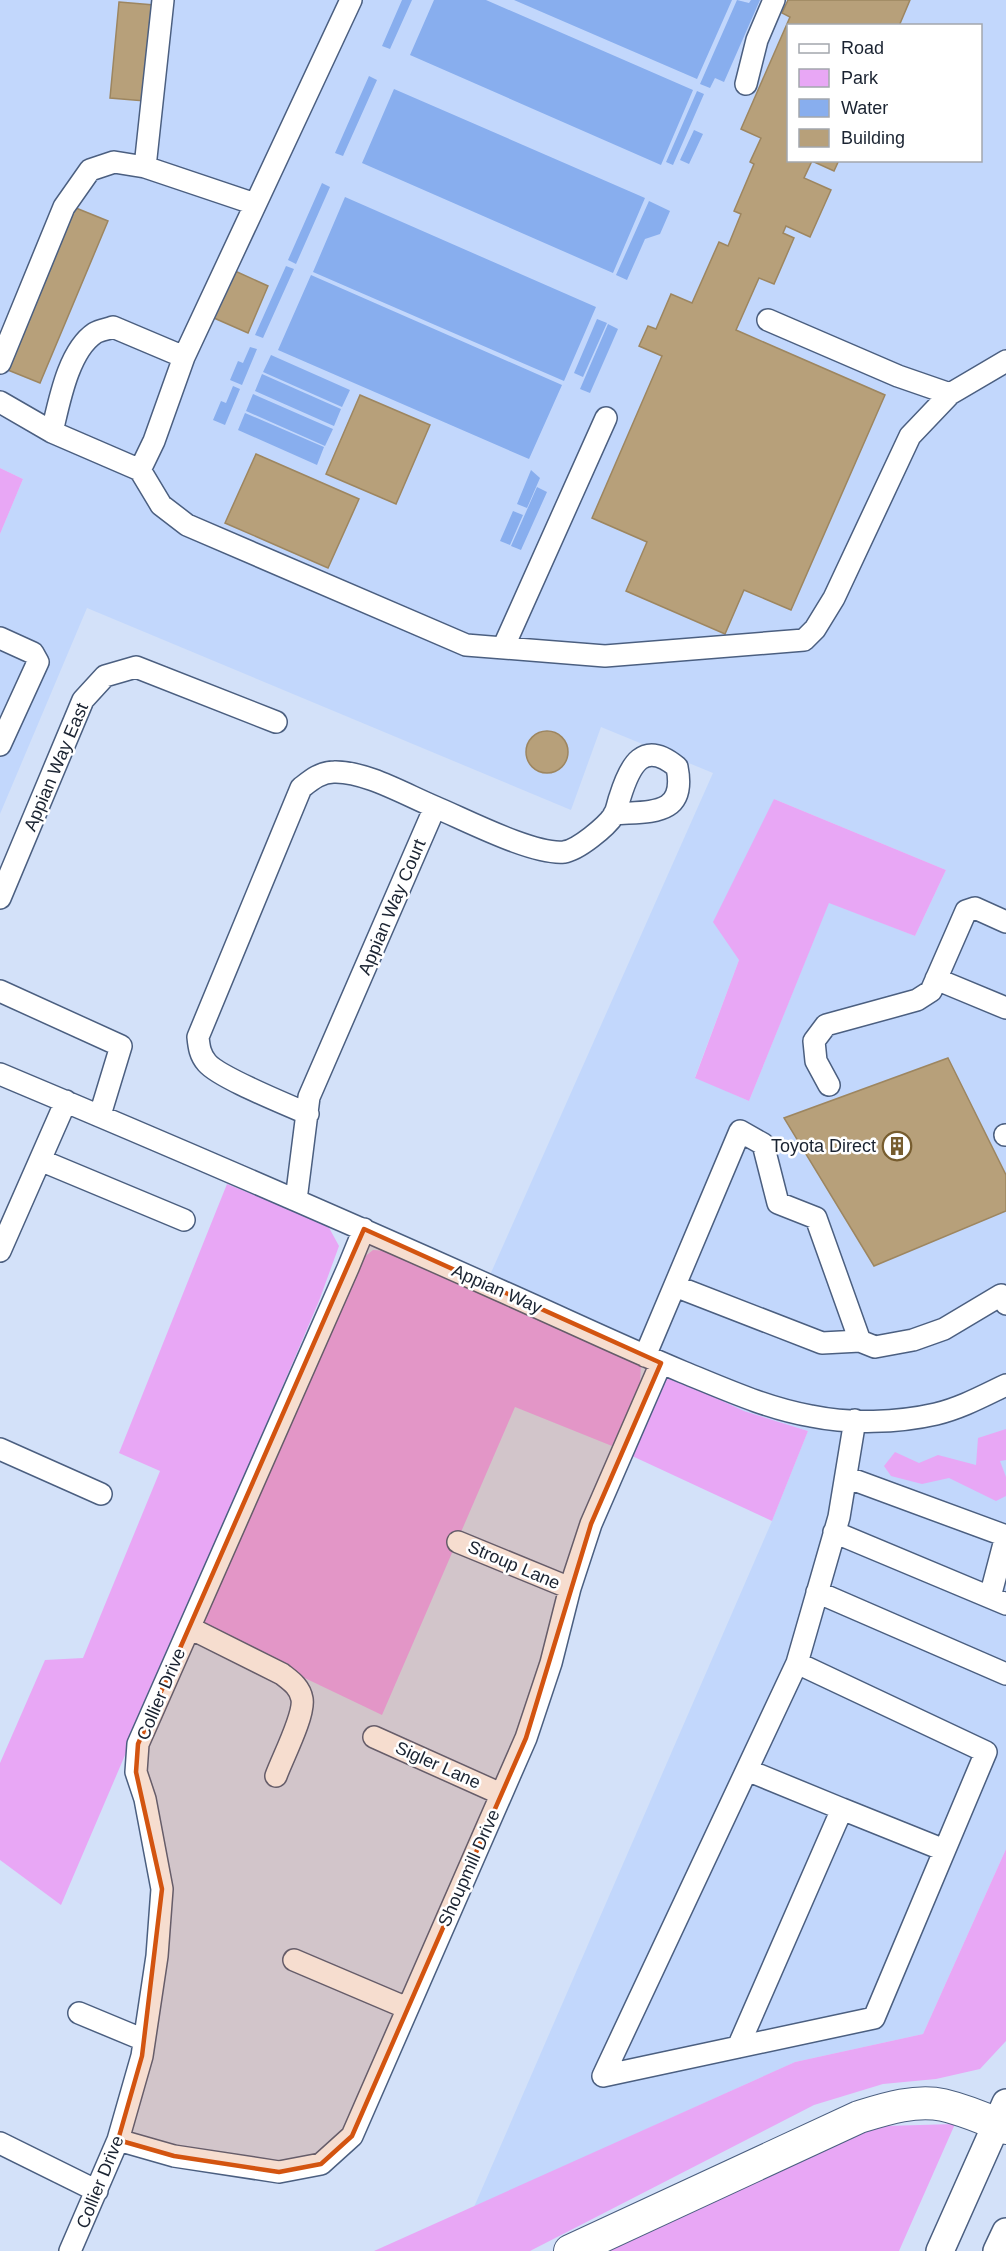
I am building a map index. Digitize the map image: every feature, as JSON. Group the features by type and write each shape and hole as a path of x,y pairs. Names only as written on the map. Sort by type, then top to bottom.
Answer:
{"highway":[{"path":"570,2251 859,2117 888,2108 915,2104 942,2104 1003,2118"}],"main road":[{"path":"940,2251 1003,2118"},
{"path":"997,2251 1006,2232"}],"street":[{"path":"145,167 163,0"},
{"path":"140,471 154,441 184,357 351,0"},
{"path":"746,84 757,40 774,0"},
{"path":"0,363 64,207 90,170 114,162 145,167 255,204"},
{"path":"768,320 898,376 950,394"},
{"path":"52,432 64,384 80,349 95,333 113,327 184,357"},
{"path":"0,402 52,432 140,471 161,505 187,525 466,645 604,656 804,640 815,629 834,598 910,436 950,394 1006,361"},
{"path":"503,648 606,418"},
{"path":"0,638 33,653 38,662 0,745"},
{"name":"Appian Way East","path":"0,898 83,700 105,676 136,667 276,722"},
{"path":"308,1114 224,1075 207,1064 198,1044 198,1037 301,788 316,777 333,772 363,777 533,848 549,851 565,852 582,846 614,814"},
{"name":"Appian Way Court","path":"296,1200 309,1097 435,807"},
{"path":"829,1084 816,1060 814,1041 826,1025 917,1000 931,991 966,911 975,908 1006,922"},
{"path":"936,979 1006,1008"},
{"path":"0,992 121,1046 100,1115"},
{"name":"Appian Way","path":"0,1074 363,1229 653,1359 735,1394 775,1408 814,1417 855,1420 894,1419 936,1414 971,1402 1006,1385"},
{"path":"0,1251 66,1101"},
{"name":"Shoupmill Drive","path":"118,2140 174,2156 279,2172 321,2164 352,2136 526,1738 551,1663 570,1588 591,1524 653,1359 675,1286 740,1131 764,1144 778,1203 816,1218 860,1341"},
{"path":"40,1160 184,1220"},
{"name":"Collier Drive","path":"70,2251 118,2140 142,2056 157,1956 162,1889 145,1799 136,1772 138,1744 344,1278 363,1229"},
{"path":"675,1286 822,1343 860,1341 874,1347 913,1340 944,1329 1004,1298"},
{"path":"797,1663 986,1752 874,2018 603,2076 797,1663 834,1532 855,1420"},
{"path":"0,1449 101,1494"},
{"path":"834,1532 998,1601 1006,1536 846,1477"},
{"name":"Stroup Lane","path":"458,1542 570,1588"},
{"path":"817,1592 1006,1674"},
{"path":"190,1628 282,1674 296,1684 303,1700 300,1717 276,1776"},
{"name":"Sigler Lane","path":"374,1737 501,1794"},
{"path":"747,1770 944,1850"},
{"path":"738,2047 842,1809"},
{"path":"294,1960 407,2008"},
{"path":"79,2013 144,2040"},
{"path":"0,2143 97,2191"}],"highlighted area":[{"path":"364,1229 661,1363 591,1524 526,1738 352,2136 321,2164 279,2172 174,2156 118,2140 142,2056 162,1889 136,1772 138,1744"}],"shaded area":[{"path":"0,0 1006,0 1006,1849 923,2034 795,2062 474,2207 772,1521 808,1431 744,1411 482,1293 713,773 601,727 571,810 87,608 0,814 0,534 23,479 0,468","holes":["774,799 946,870 915,936 829,902 749,1101 695,1077 739,960"]}],"green space":[{"path":"0,468 23,479 0,534"},
{"path":"774,799 946,870 915,936 829,903 749,1101 695,1078 739,960 713,922"},
{"path":"227,1184 327,1224 339,1246 319,1301 61,1905 0,1860 0,1763 45,1660 83,1658 160,1471 119,1453"},
{"path":"373,1250 388,1251 641,1363 640,1384 612,1446 515,1407 382,1715 198,1627 363,1258"},
{"path":"669,1376 744,1411 808,1431 772,1521 630,1455 659,1386"},
{"path":"1006,1429 1006,1460 1000,1461 1006,1477 1006,1496 996,1501 949,1478 922,1484 891,1476 884,1466 895,1452 919,1463 938,1455 976,1465 978,1438"},
{"path":"1006,1849 1006,2041 980,2069 936,2079 883,2084 814,2105 530,2251 374,2251 795,2062 923,2034"},
{"path":"955,2124 899,2251 605,2251 841,2140 885,2126"}],"water":[{"path":"402,0 412,0 390,49 382,46"},
{"path":"434,0 486,0 693,90 661,165 410,55"},
{"path":"514,0 732,0 697,79"},
{"path":"737,0 749,3 751,0 760,0 724,82 715,78 710,88 700,84"},
{"path":"369,76 377,80 343,156 335,153"},
{"path":"394,89 645,198 613,273 362,163"},
{"path":"697,91 704,94 673,165 666,162"},
{"path":"694,130 703,134 689,164 680,160"},
{"path":"322,183 330,187 296,264 288,260"},
{"path":"345,197 596,307 564,381 313,272"},
{"path":"649,201 670,211 660,234 645,239 627,280 616,275"},
{"path":"286,266 294,269 263,338 255,335"},
{"path":"311,275 562,385 529,459 278,350"},
{"path":"597,319 607,323 583,377 574,373"},
{"path":"608,324 618,329 590,393 580,389"},
{"path":"250,347 257,349 242,385 230,380 238,361 243,363"},
{"path":"271,355 350,390 342,407 263,372"},
{"path":"262,374 341,409 334,426 255,391"},
{"path":"233,386 240,389 225,425 213,420 221,401 226,403"},
{"path":"253,394 333,429 325,446 246,411"},
{"path":"245,413 324,447 317,465 238,430"},
{"path":"531,470 540,478 527,508 517,504"},
{"path":"537,487 547,492 521,550 511,546"},
{"path":"513,511 523,515 510,545 500,541"}],"building":[{"path":"788,0 910,0 900,24 787,24 787,162 812,162 804,178 831,190 810,237 786,226 783,233 794,238 774,284 759,278 736,330 885,395 791,610 744,590 725,634 626,591 647,542 592,518 662,356 639,346 648,326 656,329 671,294 692,303 719,242 728,246 741,214 734,211 754,164 750,162 761,138 741,129 790,17 782,13"},
{"path":"119,2 154,5 145,101 110,98"},
{"path":"814,162 838,162 834,171"},
{"path":"71,206 108,221 40,383 3,368"},
{"path":"235,271 268,286 248,333 214,318"},
{"path":"360,395 430,425 396,504 326,474"},
{"path":"256,454 359,499 328,568 225,523"},
{"path":"547,731 555,732 562,737 567,744 567,760 562,767 555,772 547,773 539,772 532,767 527,760 526,752 527,744 532,737 539,732"},
{"name":"Toyota Direct","path":"948,1058 1006,1175 1006,1211 874,1266 784,1118"}],"place":[{"name":"Toyota Direct","path":"897,1146"}]}
